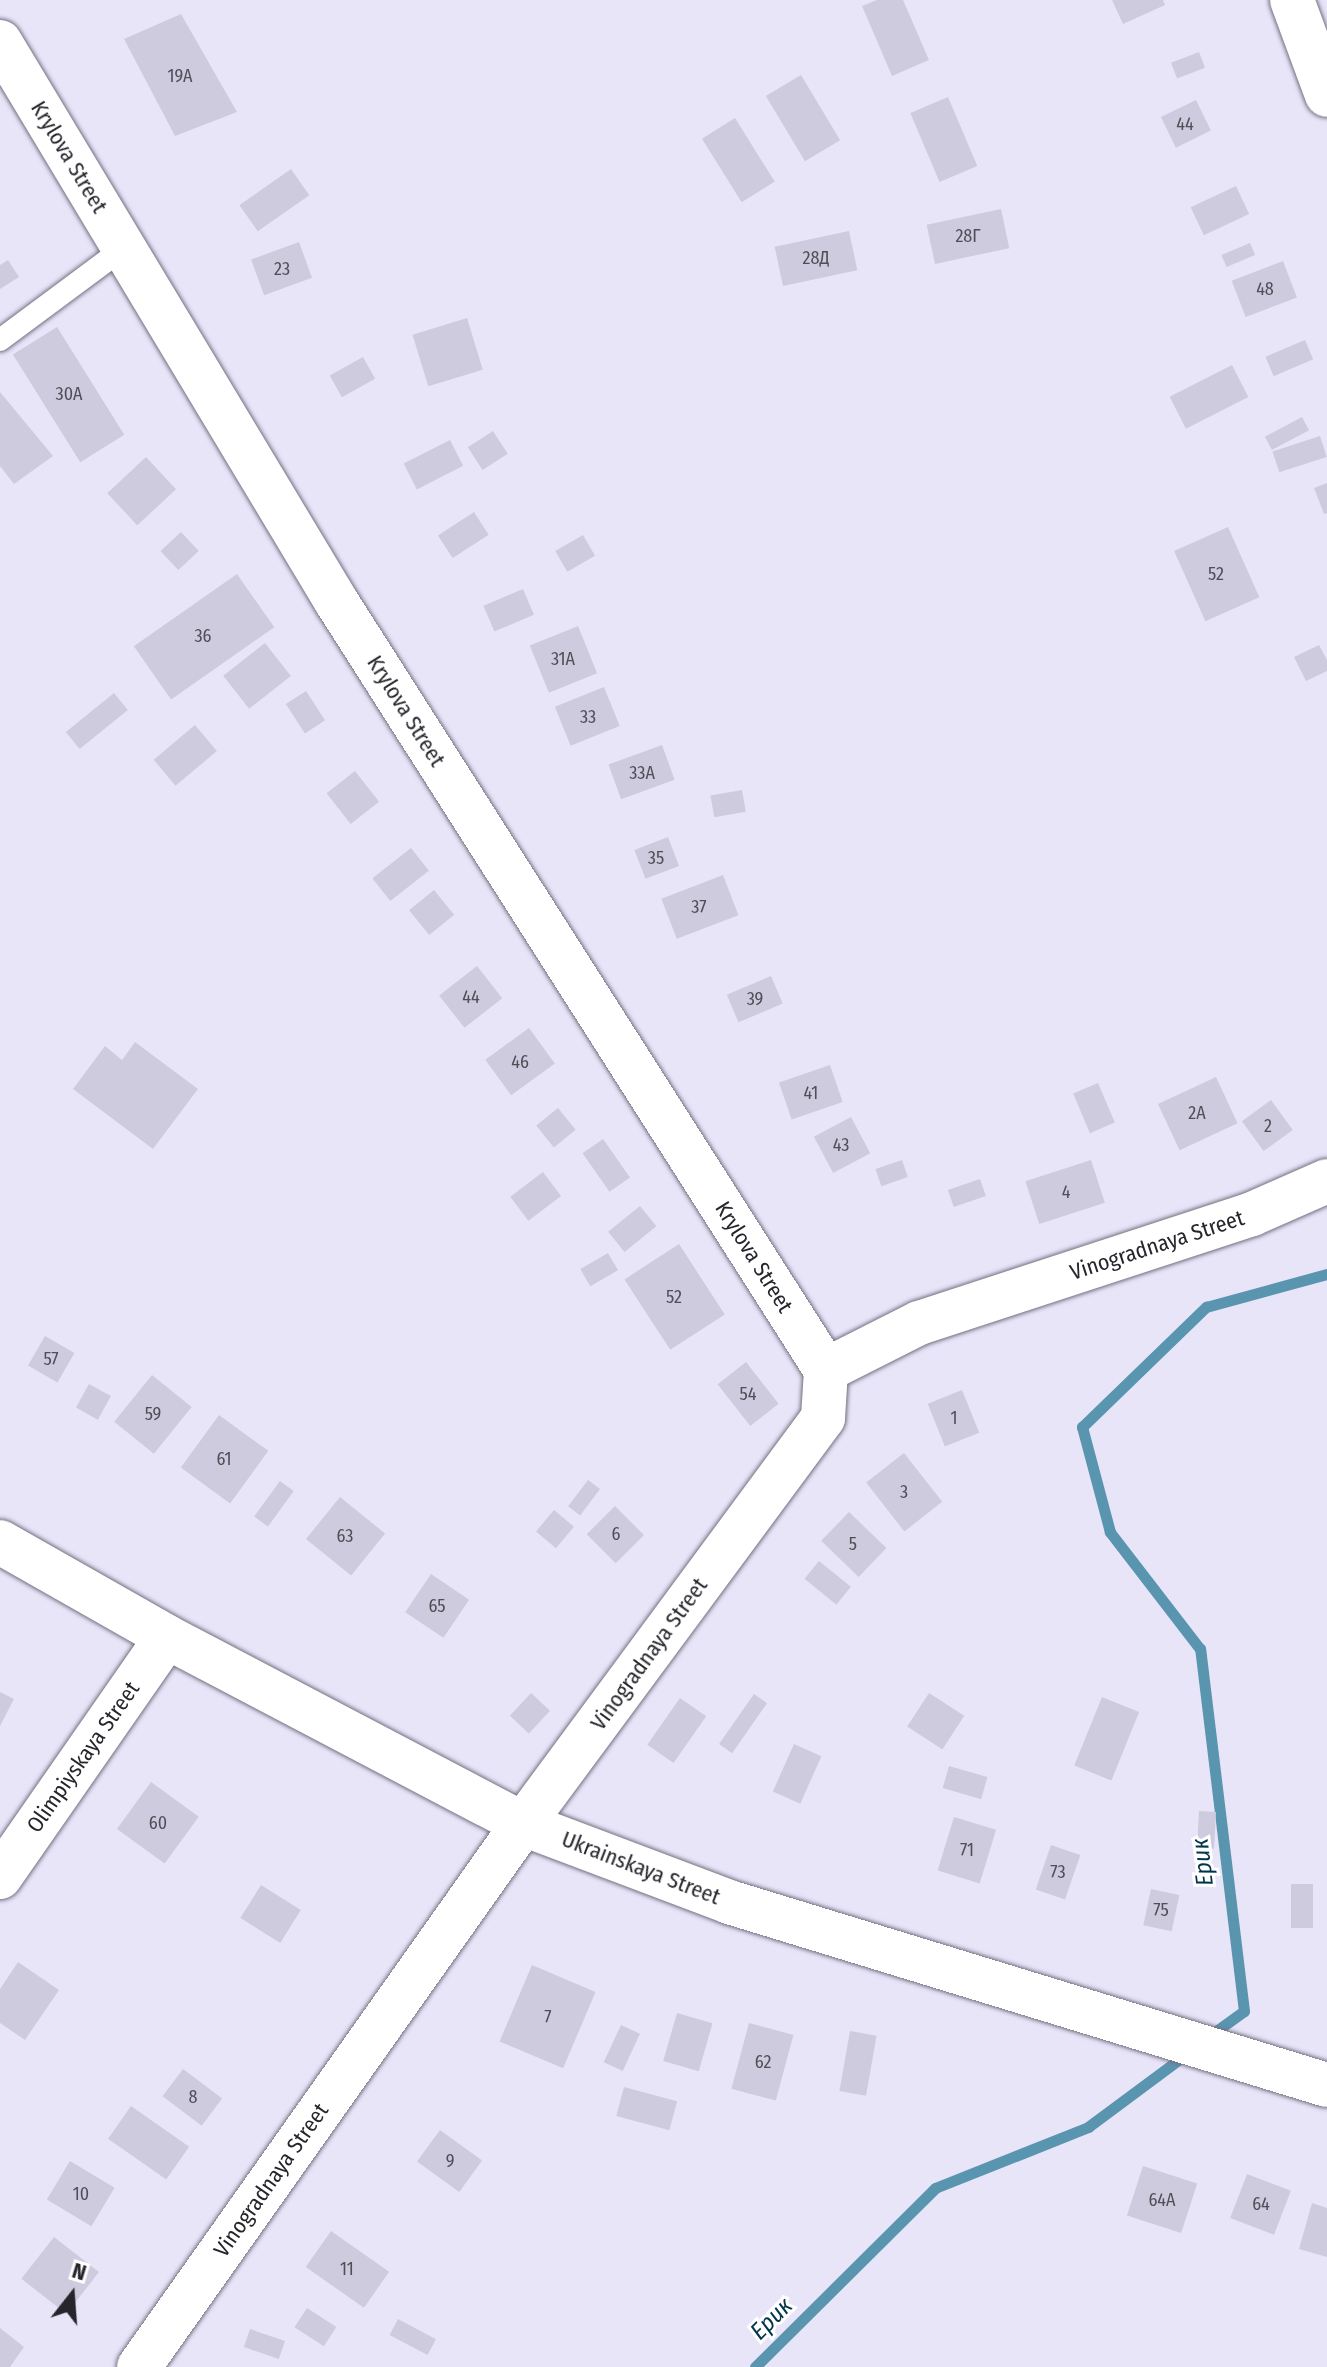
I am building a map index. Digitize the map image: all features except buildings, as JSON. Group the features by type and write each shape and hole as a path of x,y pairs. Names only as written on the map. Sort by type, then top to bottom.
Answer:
{"street":[{"path":"1292,0 1327,95"},
{"name":"Krylova Street","path":"0,42 336,601 826,1370"},
{"name":"Vinogradnaya Street","path":"139,2367 523,1824 823,1418 826,1370 919,1323 1252,1214 1327,1181"},
{"name":"Ukrainskaya Street","path":"0,1542 167,1637 523,1824 729,1902 1327,2085"},
{"name":"Olimpiyskaya Street","path":"0,1877 167,1637"}],"lane":[{"path":"0,340 124,248"}],"waterway":[{"name":"Ерик","path":"1208,2037 1244,2011 1200,1649 1110,1532 1082,1427 1206,1307 1327,1274"},
{"name":"Ерик","path":"755,2367 935,2188 1088,2127 1185,2055"}]}
